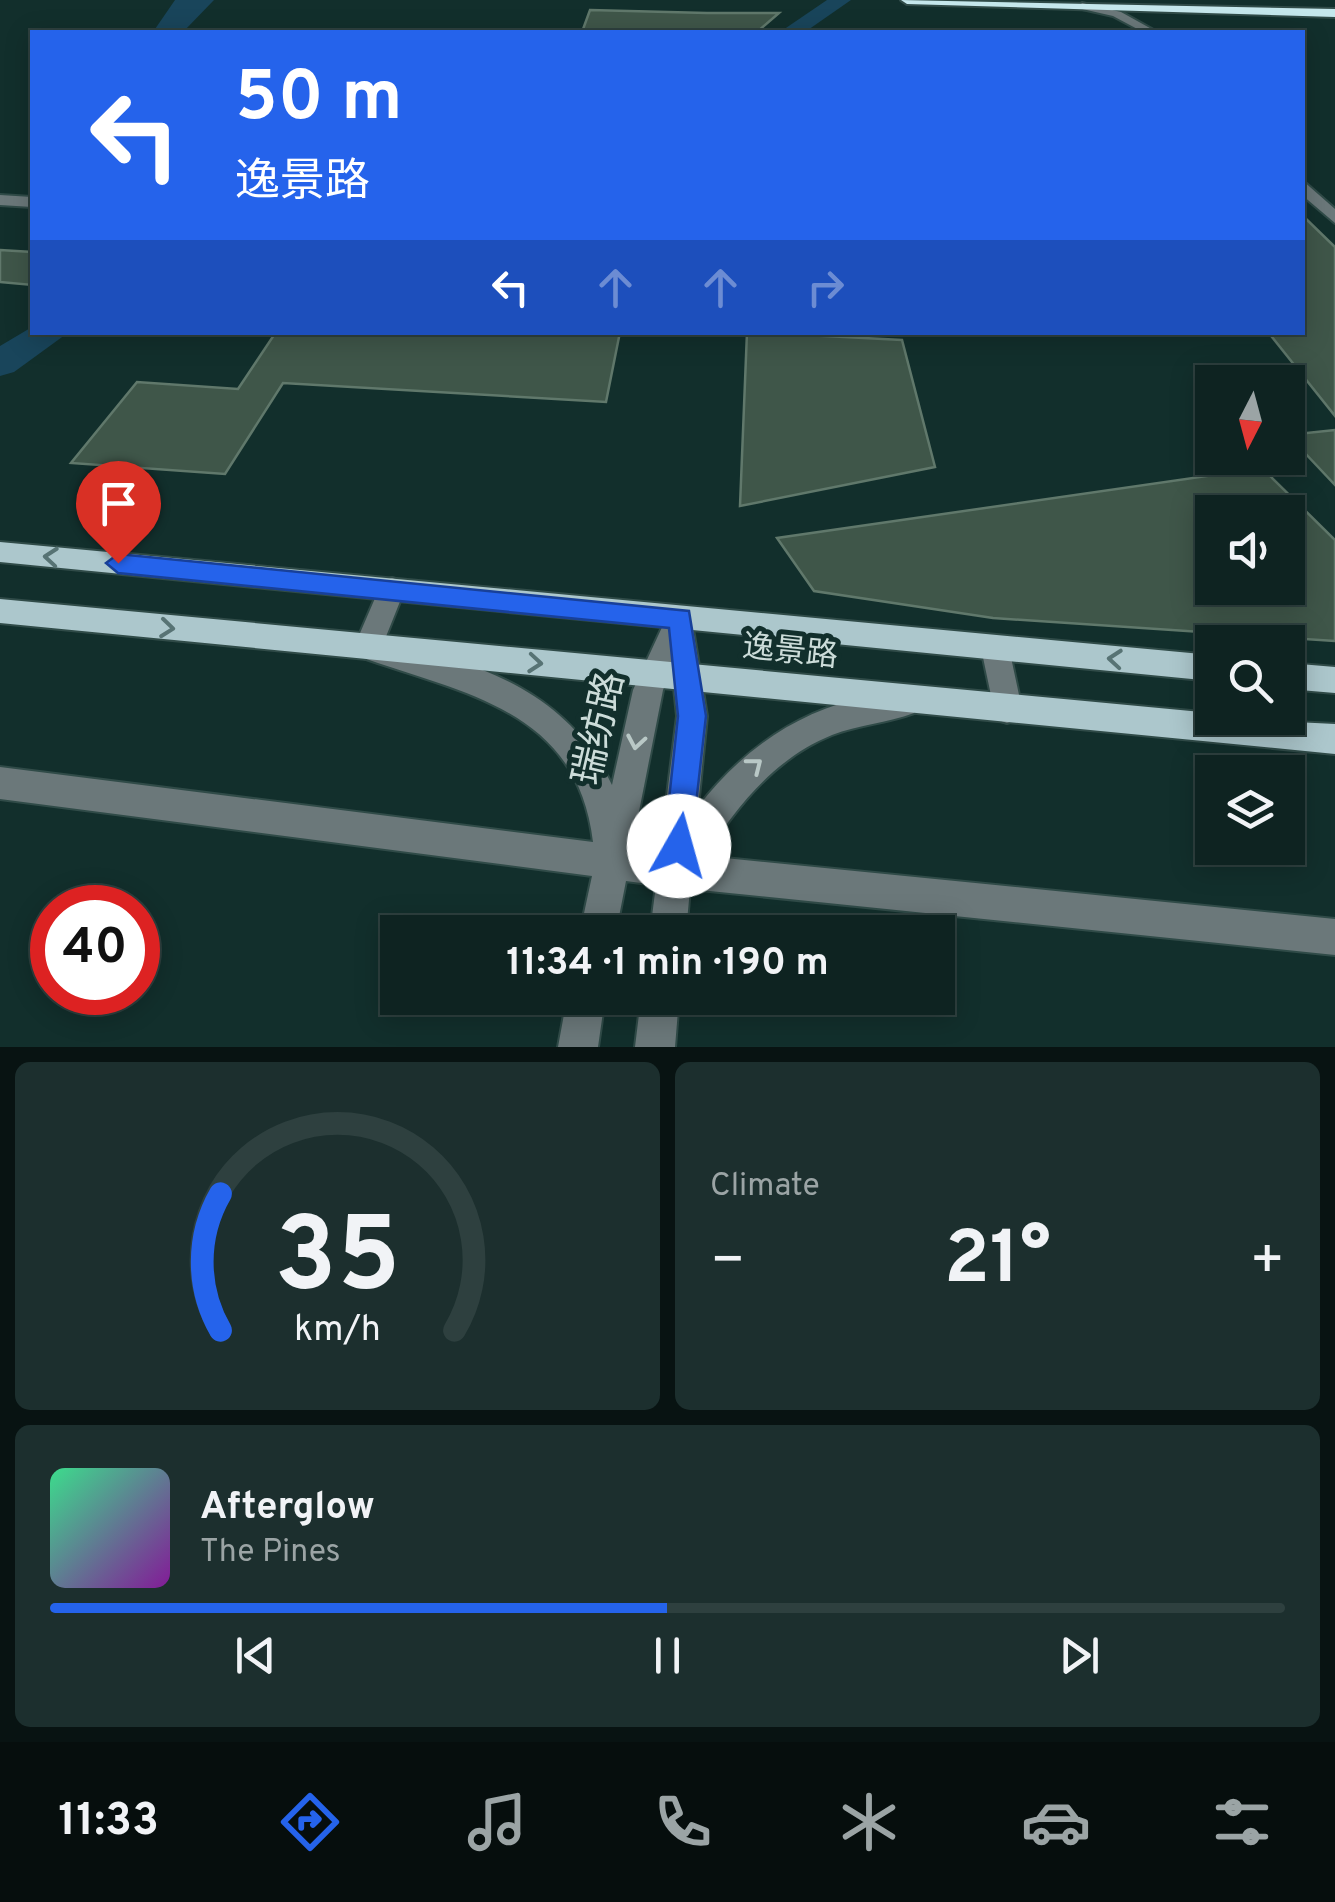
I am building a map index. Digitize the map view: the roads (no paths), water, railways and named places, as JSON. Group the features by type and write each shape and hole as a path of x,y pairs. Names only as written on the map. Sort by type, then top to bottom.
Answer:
{"highway":[{"path":"907,0 1082,6 1335,4"},
{"path":"1185,5 1335,16"}],"main road":[{"name":"逸景路","path":"0,552 1195,666"},
{"name":"逸景路","path":"0,612 1335,739"},
{"path":"1305,677 1335,680"}],"street":[{"path":"1151,30 1150,21 1185,5"},
{"path":"1082,6 1117,14 1147,30"},
{"path":"1305,188 1335,218"},
{"path":"0,200 30,202"},
{"path":"392,589 368,647 473,676 520,700 564,734 583,758 602,796 614,862"},
{"path":"670,915 690,754 690,678 680,618"},
{"name":"瑞纺路","path":"602,915 652,675 680,618"},
{"path":"995,648 1007,709"},
{"path":"676,870 715,809 760,760 826,722 918,700"},
{"path":"0,784 676,870 1335,938"},
{"path":"578,1047 583,1015"},
{"path":"655,1047 658,1015"}],"water":[{"path":"175,0 214,0 185,30 154,30"}],"waterway":[{"path":"794,30 841,0"},
{"path":"0,363 46,335"}]}
